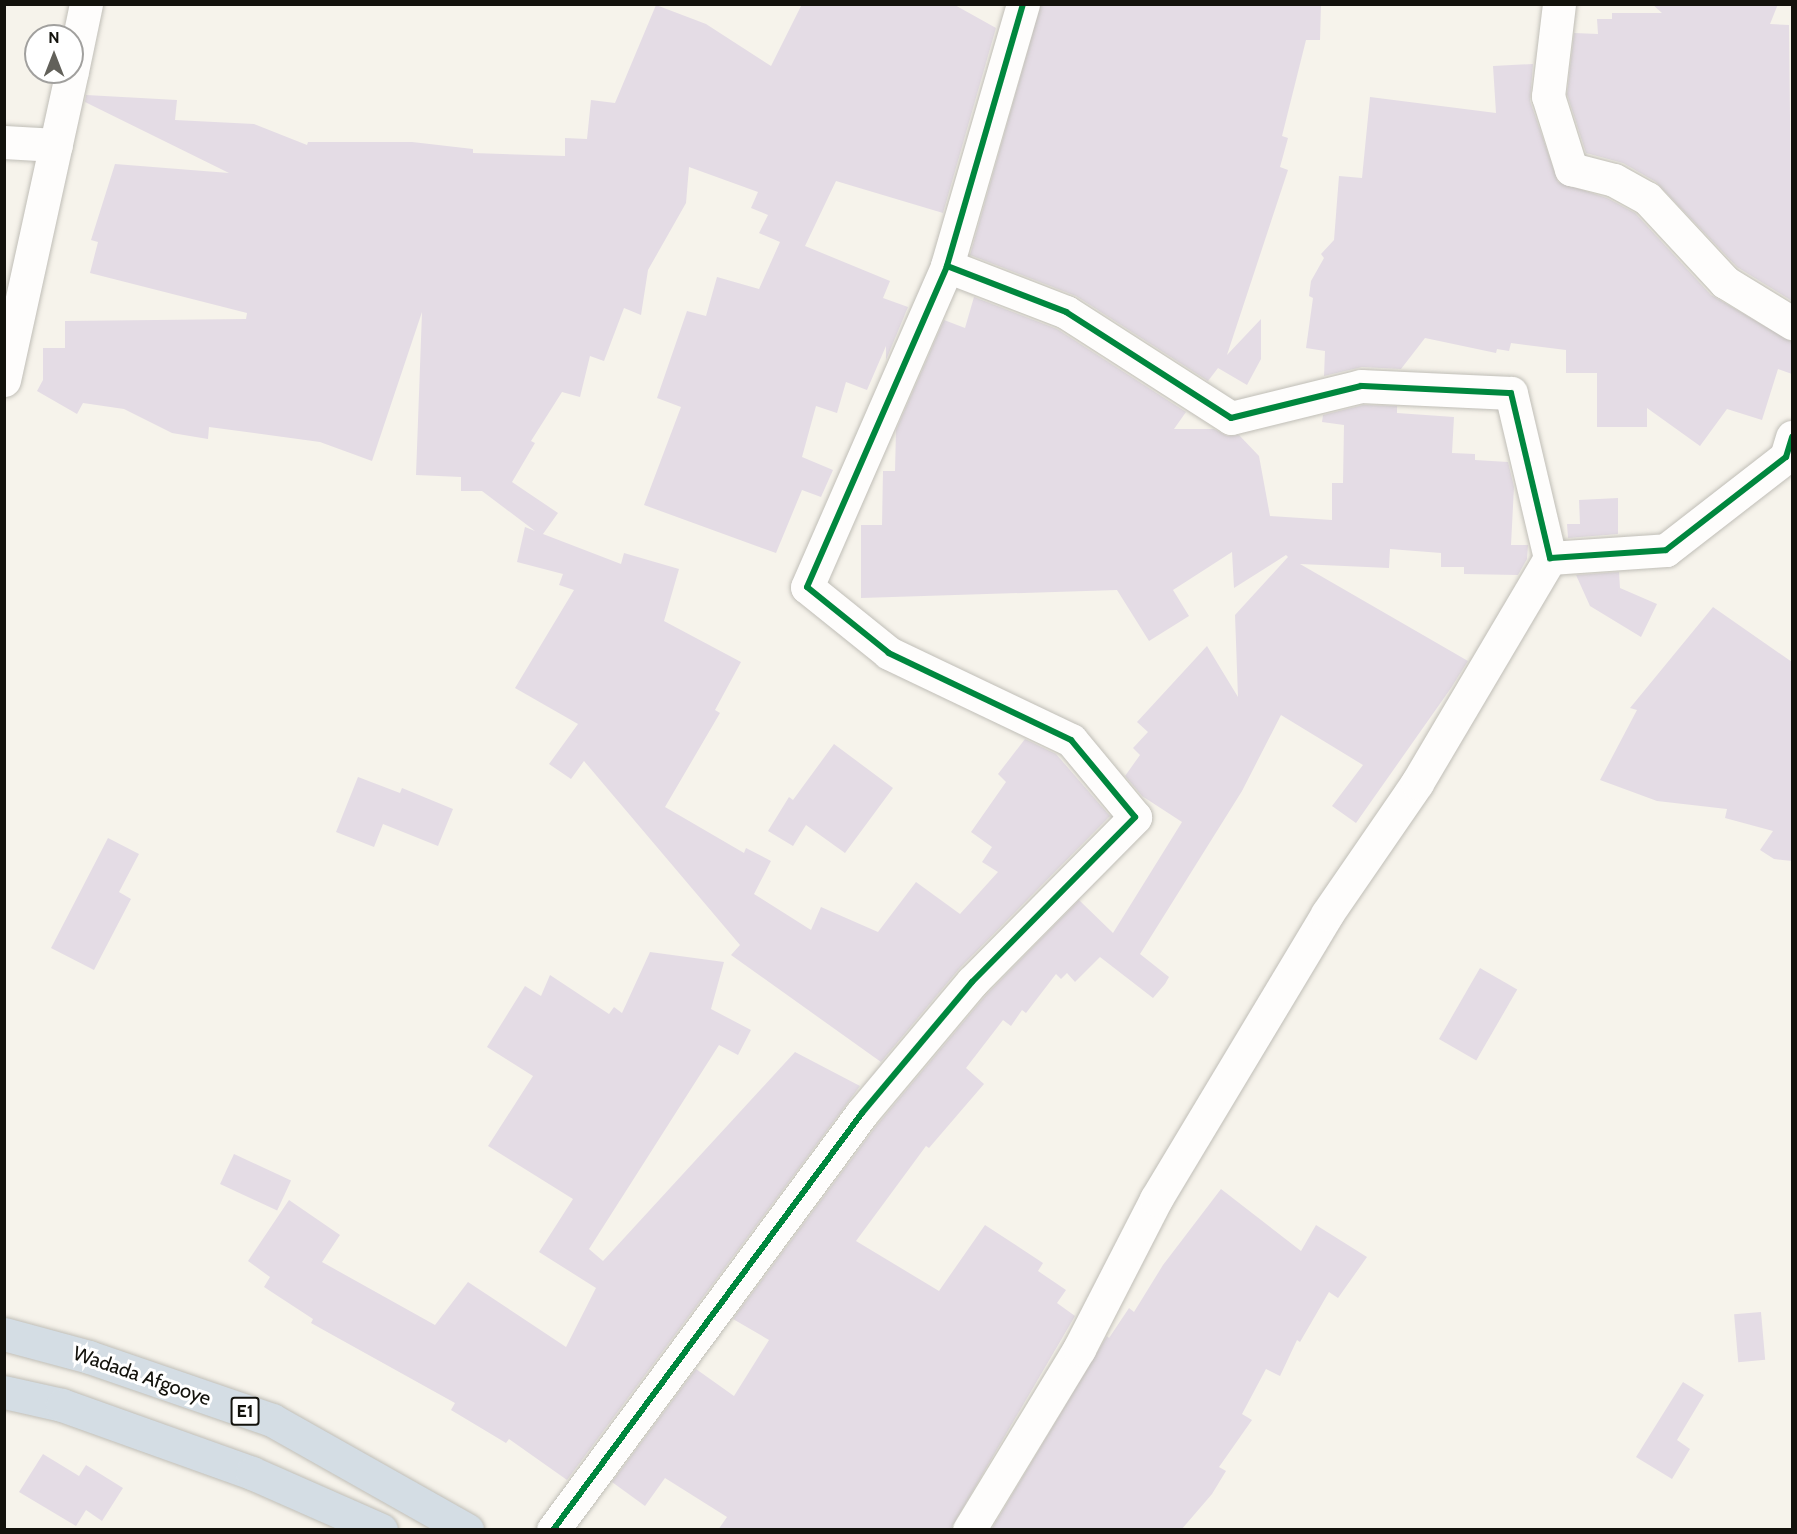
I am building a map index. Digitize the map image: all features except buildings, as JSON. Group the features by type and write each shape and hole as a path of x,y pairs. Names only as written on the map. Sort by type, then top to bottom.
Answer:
{"highway":[{"name":"Wadada Afgooye","path":"4,1334 89,1357 272,1420 467,1530"},
{"path":"4,1392 62,1405 252,1473 381,1530"}],"street":[{"path":"82,24 86,4"},
{"path":"553,1530 862,1113 972,982 1135,817 1071,740 889,653 807,587 947,266 1023,4"},
{"path":"1559,4 1548,96 1571,169 1614,180 1647,198 1725,282 1792,323"},
{"path":"4,380 69,84"},
{"path":"4,142 56,145"},
{"path":"947,266 1066,312 1231,418 1360,386 1510,393 1550,558 1417,783 1327,914 1168,1179 1079,1349 969,1530"},
{"path":"1550,558 1666,550 1790,451"}],"cycle path":[{"path":"1023,4 947,266 1066,312 1231,418 1361,386 1511,393 1550,558 1666,550 1786,457 1792,437"},
{"path":"553,1530 862,1113 972,982 1135,817 1071,740 889,653 807,587 947,266"}]}
